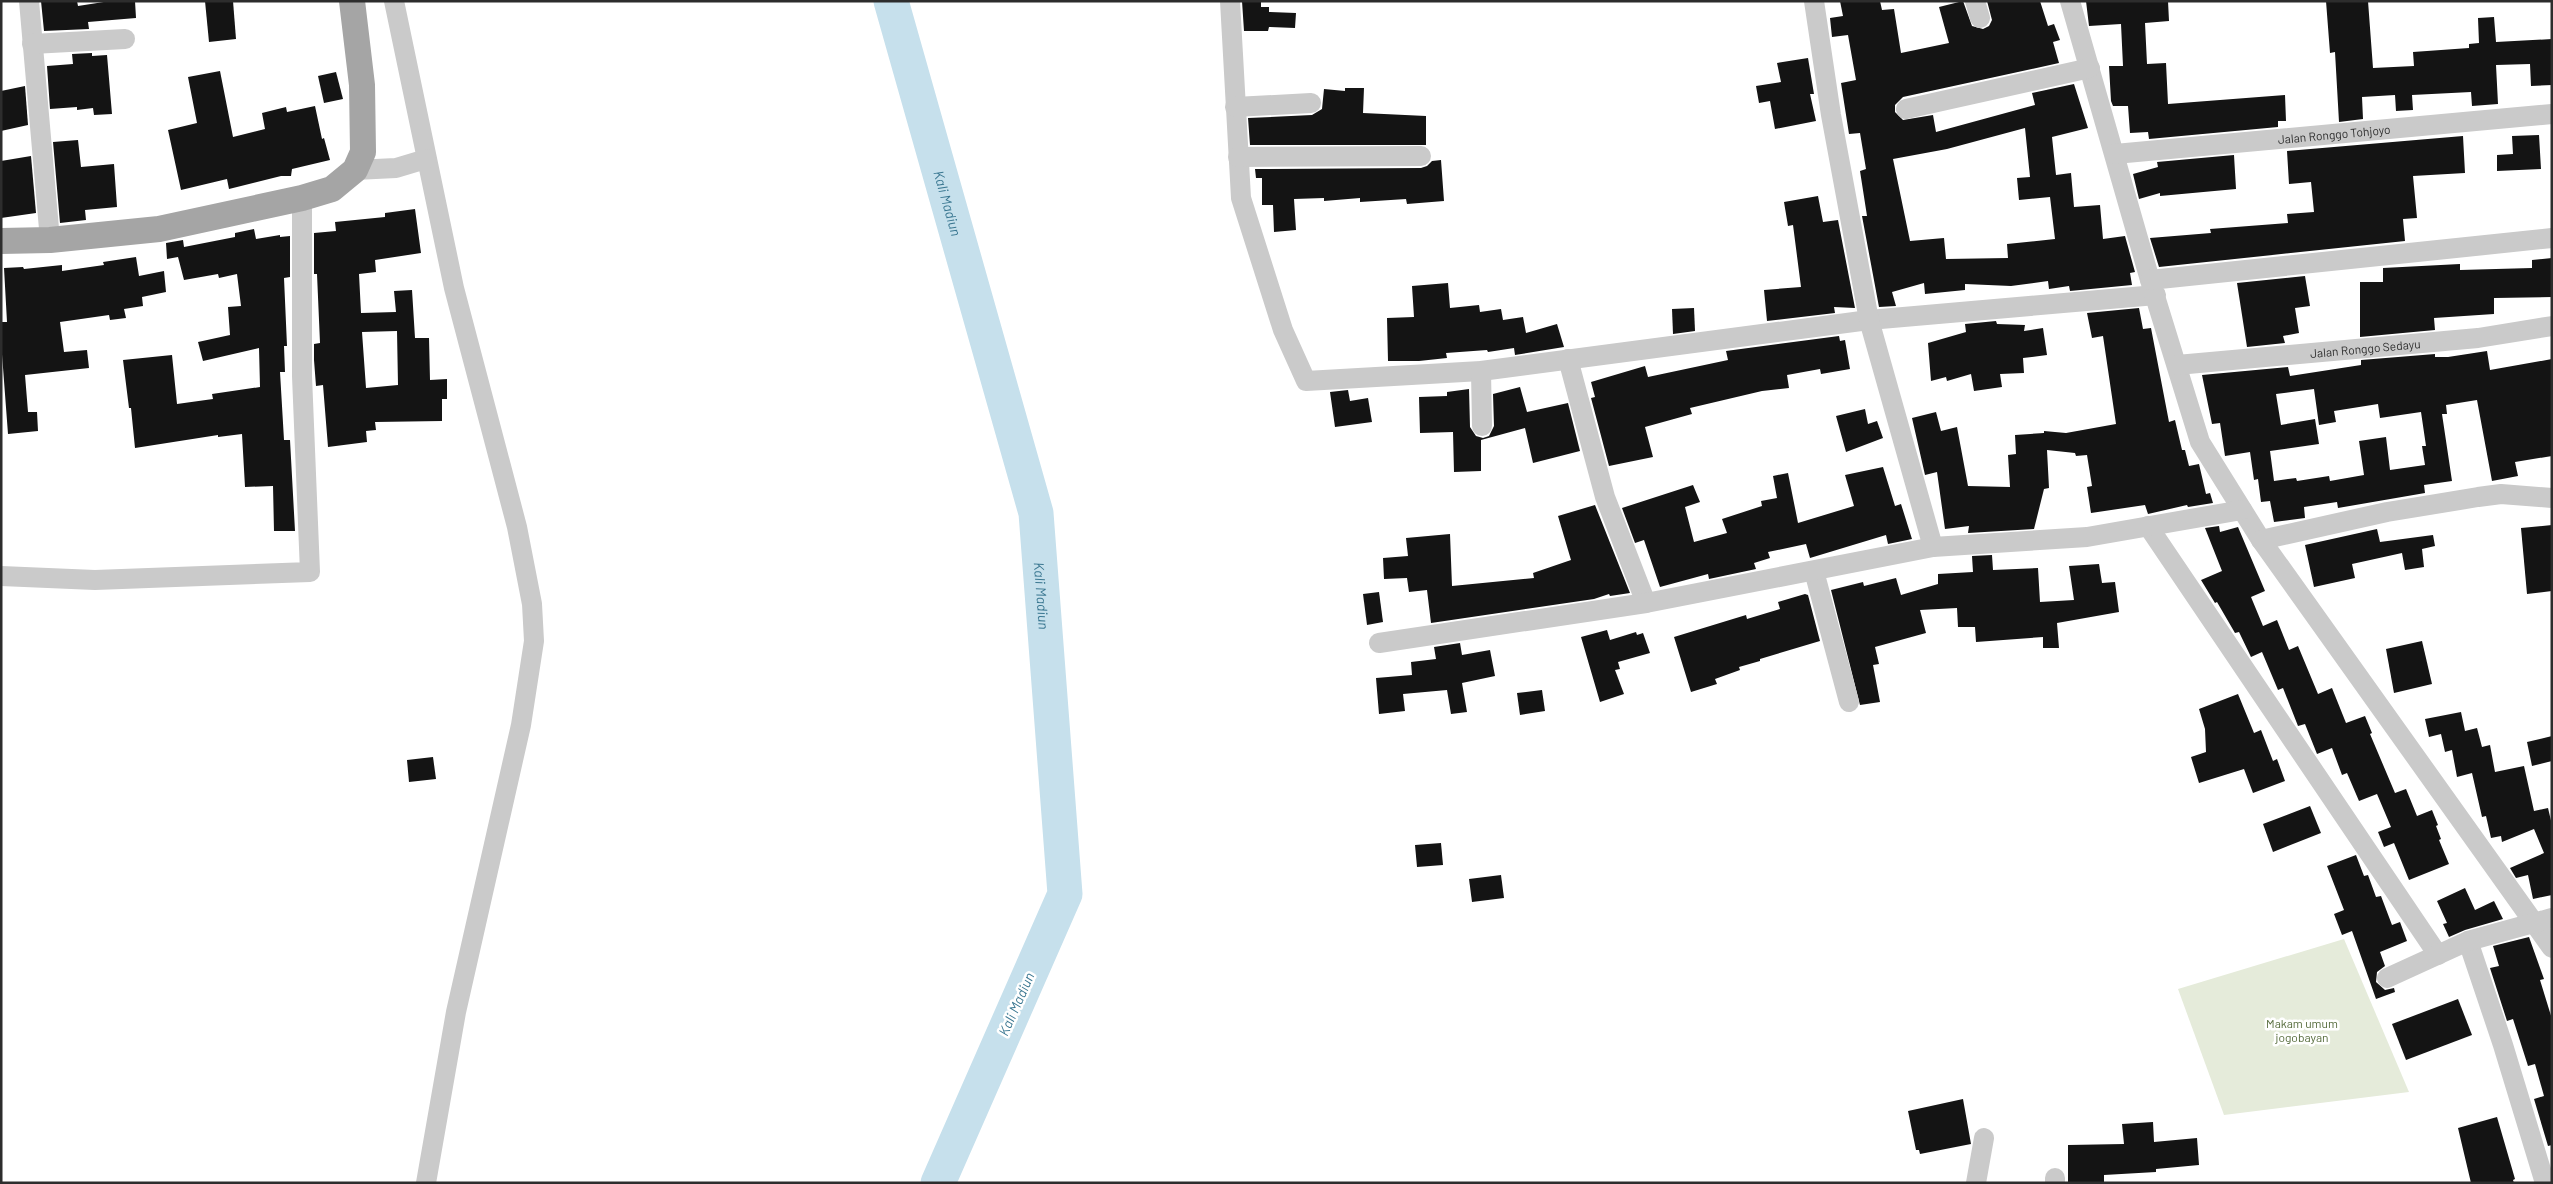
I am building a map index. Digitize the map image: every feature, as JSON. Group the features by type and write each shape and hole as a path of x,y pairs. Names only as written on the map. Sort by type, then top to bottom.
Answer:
{"main road":[{"path":"1,241 50,240 159,229 302,198 332,189 355,170 363,152 362,95 352,1"}],"street":[{"path":"29,1 50,240"},
{"path":"394,1 454,288 517,527 532,604 534,641 521,725 456,1012 426,1183"},
{"path":"1230,1 1240,198 1283,330 1306,381 1481,372 1568,358 1869,320 2552,238"},
{"path":"1814,1 1831,115 1869,320 1933,547"},
{"path":"2070,1 2200,442 2261,540 2532,923 2552,948"},
{"path":"32,44 125,39"},
{"path":"1906,110 2090,68"},
{"path":"1236,107 1311,103"},
{"name":"Jalan Ronggo Tohjoyo","path":"2115,154 2552,114"},
{"path":"1238,157 1421,156"},
{"path":"355,170 396,168 426,158"},
{"path":"1,576 95,580 310,572 302,376 302,198"},
{"name":"Jalan Ronggo Sedayu","path":"2177,365 2478,338 2552,326"},
{"path":"1568,358 1605,497 1646,604"},
{"path":"1481,372 1482,426"},
{"path":"2261,540 2387,512 2478,497 2500,494 2552,498"},
{"path":"1379,643 1646,604 1933,547 2087,537 2242,510"},
{"path":"2148,526 2438,955"},
{"path":"1814,571 1849,702"},
{"path":"2388,978 2468,941 2552,918"},
{"path":"2468,941 2503,1045 2545,1183"},
{"path":"1976,1183 1984,1138"}],"green space":[{"name":"Makam umum jogobayan","path":"2344,939 2409,1092 2224,1115 2178,989"}],"building":[{"path":"41,1 77,1 78,6 110,1 135,1 136,18 88,22 89,29 44,31"},
{"path":"205,1 233,1 236,39 209,42"},
{"path":"1242,1 1261,1 1261,7 1269,7 1269,12 1296,13 1295,28 1269,27 1268,31 1244,31"},
{"path":"1840,1 1880,1 1882,10 1894,9 1901,53 1949,43 1939,7 1963,1 1972,26 1983,29 1989,26 1992,20 1987,1 2040,1 2048,26 2054,24 2060,40 2053,42 2059,63 1903,97 1895,105 1895,112 1903,120 1933,115 1936,132 2035,105 2032,93 2074,84 2088,128 2052,137 2056,175 2071,173 2074,207 2100,205 2103,239 2125,236 2135,272 2130,273 2132,285 2070,291 2069,286 2049,289 2048,281 2011,286 1965,284 1965,290 1925,294 1924,283 1892,292 1896,306 1879,307 1862,216 1867,216 1860,171 1866,169 1860,133 1849,134 1841,83 1856,80 1848,35 1832,37 1830,18 1843,16","holes":["2025,128 2030,177 2017,178 2019,200 2050,197 2055,239 2007,244 2008,258 1946,259 1944,238 1910,241 1893,159 1947,149"]},
{"path":"2086,1 2168,1 2169,21 2145,23 2147,64 2166,63 2168,104 2285,95 2286,121 2278,121 2278,127 2149,139 2148,132 2130,133 2128,106 2113,106 2111,101 2109,66 2123,66 2121,24 2089,26"},
{"path":"2326,1 2368,1 2373,68 2414,66 2413,52 2469,48 2469,44 2479,43 2478,18 2494,17 2496,42 2552,39 2552,85 2531,86 2530,64 2496,65 2498,104 2472,106 2471,92 2412,95 2413,110 2396,111 2395,95 2362,97 2363,119 2339,122 2335,52 2330,53"},
{"path":"92,53 92,56 107,55 112,114 94,115 93,108 77,110 77,107 50,109 47,66 73,64 72,54"},
{"path":"1808,58 1814,94 1810,94 1816,121 1775,129 1770,101 1759,103 1756,86 1781,82 1777,63"},
{"path":"220,71 233,137 265,129 262,113 286,107 287,112 315,106 322,139 324,138 330,160 292,169 291,176 281,176 229,189 227,179 181,190 168,130 197,123 188,77"},
{"path":"336,72 343,99 324,103 318,76"},
{"path":"25,86 28,125 1,131 1,91"},
{"path":"1345,88 1364,88 1363,113 1426,116 1426,145 1250,145 1248,118 1312,115 1322,109 1324,89 1345,91"},
{"path":"2539,135 2541,169 2497,171 2497,155 2513,154 2512,136"},
{"path":"2463,136 2465,173 2413,176 2417,218 2403,219 2405,241 2159,267 2150,238 2211,233 2210,229 2288,223 2287,214 2314,212 2311,182 2289,184 2287,151"},
{"path":"78,140 81,167 114,164 117,207 85,210 86,220 60,223 53,142"},
{"path":"2234,155 2236,189 2160,196 2160,193 2139,199 2133,174 2158,167 2157,162"},
{"path":"31,156 36,213 1,218 1,161"},
{"path":"1441,160 1444,201 1407,204 1406,199 1360,202 1360,198 1324,201 1324,198 1294,199 1296,230 1274,232 1273,205 1262,205 1262,178 1256,178 1255,169 1421,168 1427,166 1432,161"},
{"path":"1818,196 1823,222 1838,220 1855,308 1834,307 1835,313 1767,321 1764,290 1801,287 1793,225 1788,226 1784,202"},
{"path":"415,209 421,253 375,260 376,272 359,274 361,313 396,312 394,291 412,290 415,338 429,338 430,380 447,379 447,399 442,399 442,421 375,422 376,430 366,431 367,442 328,447 323,385 316,386 314,360 314,344 320,343 317,274 314,274 314,233 336,231 335,222 385,217 385,213","holes":["397,331 398,385 366,388 362,332"]},
{"path":"254,229 256,239 280,235 280,237 290,236 290,277 284,278 287,346 284,346 285,372 280,372 284,440 290,440 295,531 274,531 273,486 245,487 242,434 218,437 218,435 135,448 131,408 129,408 123,360 172,355 177,404 213,399 212,394 260,387 259,348 203,361 198,342 230,335 228,307 241,306 237,274 219,278 218,274 184,280 178,257 167,259 166,243 183,240 184,247 235,237 235,233"},
{"path":"136,257 139,276 164,271 166,292 142,297 143,306 124,309 126,318 110,320 109,315 60,322 64,352 87,350 89,368 25,375 28,412 37,412 38,431 8,434 1,341 1,322 7,322 4,268 23,267 24,269 62,265 62,271 104,265 103,262"},
{"path":"2552,258 2552,297 2494,298 2494,314 2434,318 2435,330 2360,337 2360,282 2383,282 2383,268 2460,264 2460,270 2532,268 2532,260"},
{"path":"2305,276 2310,306 2295,308 2299,333 2283,336 2285,343 2247,347 2237,283"},
{"path":"1448,283 1450,308 1479,305 1480,312 1501,309 1503,320 1523,317 1526,333 1557,324 1564,347 1515,355 1514,348 1488,352 1487,350 1446,353 1447,358 1419,361 1388,361 1387,318 1414,317 1412,286"},
{"path":"1694,308 1695,331 1673,334 1672,309"},
{"path":"2139,308 2143,329 2151,328 2169,422 2175,420 2182,450 2185,450 2189,466 2199,464 2206,494 2210,493 2213,503 2188,507 2187,505 2148,514 2145,505 2091,513 2087,487 2092,486 2087,455 2076,456 2075,453 2047,450 2049,488 2044,489 2034,529 1968,533 1969,526 1945,529 1937,472 1925,475 1912,418 1936,412 1941,431 1957,427 1968,486 2010,487 2008,455 2016,454 2015,435 2044,433 2044,431 2066,433 2116,424 2103,336 2092,338 2087,313"},
{"path":"1996,321 1997,324 2025,325 2024,331 2043,328 2047,355 2023,358 2024,373 2000,374 2002,387 1974,391 1971,374 1947,381 1946,377 1931,381 1928,343 1966,332 1965,324"},
{"path":"1839,336 1840,341 1845,340 1850,369 1821,374 1820,369 1787,375 1789,388 1762,391 1690,408 1692,414 1645,427 1653,457 1609,466 1591,398 1595,397 1591,382 1645,366 1648,377 1728,360 1726,351"},
{"path":"2487,351 2490,370 2552,359 2552,456 2515,462 2518,476 2492,481 2477,400 2446,405 2447,414 2442,414 2452,481 2424,485 2425,493 2338,508 2337,502 2304,507 2305,518 2274,522 2270,501 2261,502 2258,479 2254,480 2250,452 2225,456 2220,423 2212,424 2202,375 2288,367 2290,376 2361,365 2361,360 2435,354 2435,357","holes":["2314,389 2319,425 2336,422 2334,411 2378,404 2380,418 2421,412 2426,446 2422,446 2425,465 2390,470 2386,437 2359,441 2364,475 2330,481 2329,476 2297,481 2296,478 2274,481 2270,451 2319,444 2315,419 2281,425 2276,394"]},
{"path":"1520,387 1527,412 1568,403 1580,451 1533,463 1525,428 1481,440 1481,471 1454,472 1453,432 1420,433 1419,397 1447,396 1447,392 1469,389 1470,427 1476,436 1483,438 1489,436 1494,426 1493,394"},
{"path":"1348,390 1350,401 1368,398 1372,422 1335,427 1330,392"},
{"path":"1865,409 1868,424 1877,421 1883,438 1846,452 1836,416"},
{"path":"1883,467 1895,506 1901,504 1912,539 1888,544 1886,535 1810,558 1806,544 1768,552 1770,558 1754,563 1756,569 1709,579 1708,574 1660,587 1644,540 1635,543 1622,508 1693,485 1700,502 1685,507 1694,542 1727,533 1722,519 1762,506 1761,501 1777,498 1773,476 1788,473 1798,523 1854,506 1845,475"},
{"path":"1595,505 1630,593 1610,596 1609,594 1594,599 1431,623 1427,590 1409,592 1407,578 1384,579 1383,558 1408,556 1406,538 1450,534 1452,586 1534,578 1533,573 1571,560 1558,516"},
{"path":"2552,525 2552,591 2527,594 2521,528"},
{"path":"2219,526 2220,532 2238,527 2265,591 2251,597 2263,626 2277,620 2289,650 2298,646 2318,694 2332,688 2346,723 2365,716 2372,733 2370,734 2395,793 2406,789 2417,816 2432,810 2438,825 2436,826 2441,839 2439,840 2449,864 2409,880 2394,843 2384,847 2378,832 2391,827 2377,794 2359,801 2347,773 2342,775 2332,748 2317,754 2305,724 2298,726 2283,688 2278,690 2262,652 2251,657 2239,632 2235,633 2217,602 2215,603 2201,580 2222,571 2205,528"},
{"path":"2377,529 2380,542 2433,535 2435,546 2422,549 2424,567 2405,570 2402,553 2352,564 2355,578 2314,587 2305,545"},
{"path":"1992,555 1993,570 2038,568 2040,602 2074,600 2069,566 2099,564 2102,583 2115,582 2119,612 2057,623 2059,648 2043,648 2043,637 1976,642 1975,627 1958,627 1957,608 1920,610 1926,633 1875,647 1879,664 1873,665 1880,702 1860,705 1831,590 1863,582 1864,586 1896,578 1901,595 1938,584 1938,574 1973,572 1972,556"},
{"path":"1379,592 1383,622 1367,625 1363,594"},
{"path":"1805,594 1808,595 1820,641 1739,667 1740,670 1715,679 1717,684 1691,692 1674,637 1746,615 1747,619 1780,609 1778,602"},
{"path":"1607,630 1610,640 1636,632 1637,635 1643,633 1650,653 1618,662 1620,669 1615,670 1624,694 1600,702 1581,637"},
{"path":"2422,641 2432,684 2394,693 2386,649"},
{"path":"1460,643 1462,655 1490,650 1495,676 1462,683 1467,712 1451,714 1447,690 1403,694 1405,711 1379,714 1376,678 1412,675 1411,662 1436,659 1434,647"},
{"path":"1542,690 1545,711 1520,715 1517,693"},
{"path":"2238,694 2254,733 2261,730 2273,761 2277,759 2285,781 2253,793 2244,769 2199,783 2191,757 2206,752 2205,729 2199,709"},
{"path":"2461,712 2465,731 2477,728 2482,747 2490,745 2495,772 2524,766 2534,811 2548,808 2552,825 2552,895 2533,899 2528,875 2516,878 2510,868 2544,853 2534,829 2502,842 2501,836 2491,838 2486,816 2482,817 2472,773 2457,777 2452,750 2445,752 2441,734 2429,737 2425,719"},
{"path":"2552,736 2552,761 2532,766 2527,742"},
{"path":"433,757 436,779 409,782 407,760"},
{"path":"2310,806 2321,833 2273,852 2263,824"},
{"path":"1441,843 1443,865 1417,867 1415,845"},
{"path":"2356,855 2364,876 2368,875 2376,897 2381,896 2392,925 2400,922 2407,941 2380,952 2385,966 2377,972 2376,982 2385,990 2394,988 2395,992 2376,999 2352,931 2342,935 2334,914 2344,910 2327,866"},
{"path":"1501,875 1504,898 1472,902 1469,879"},
{"path":"2465,888 2475,910 2494,901 2503,919 2465,930 2449,937 2443,924 2447,923 2437,901"},
{"path":"2529,937 2544,979 2540,980 2552,1019 2552,1145 2548,1146 2534,1099 2544,1096 2535,1064 2528,1066 2513,1019 2507,1021 2490,968 2499,966 2493,946"},
{"path":"2458,999 2472,1035 2406,1060 2392,1024"},
{"path":"1963,1099 1971,1144 1920,1154 1919,1150 1916,1150 1908,1111"},
{"path":"2497,1117 2515,1179 2513,1180 2514,1183 2471,1183 2458,1128"},
{"path":"2153,1122 2154,1142 2197,1138 2199,1165 2156,1169 2156,1172 2104,1175 2104,1183 2068,1183 2068,1145 2124,1144 2122,1124"}],"waterway":[{"name":"Kali Madiun","path":"891,1 1036,513 1065,894 938,1183"}]}
